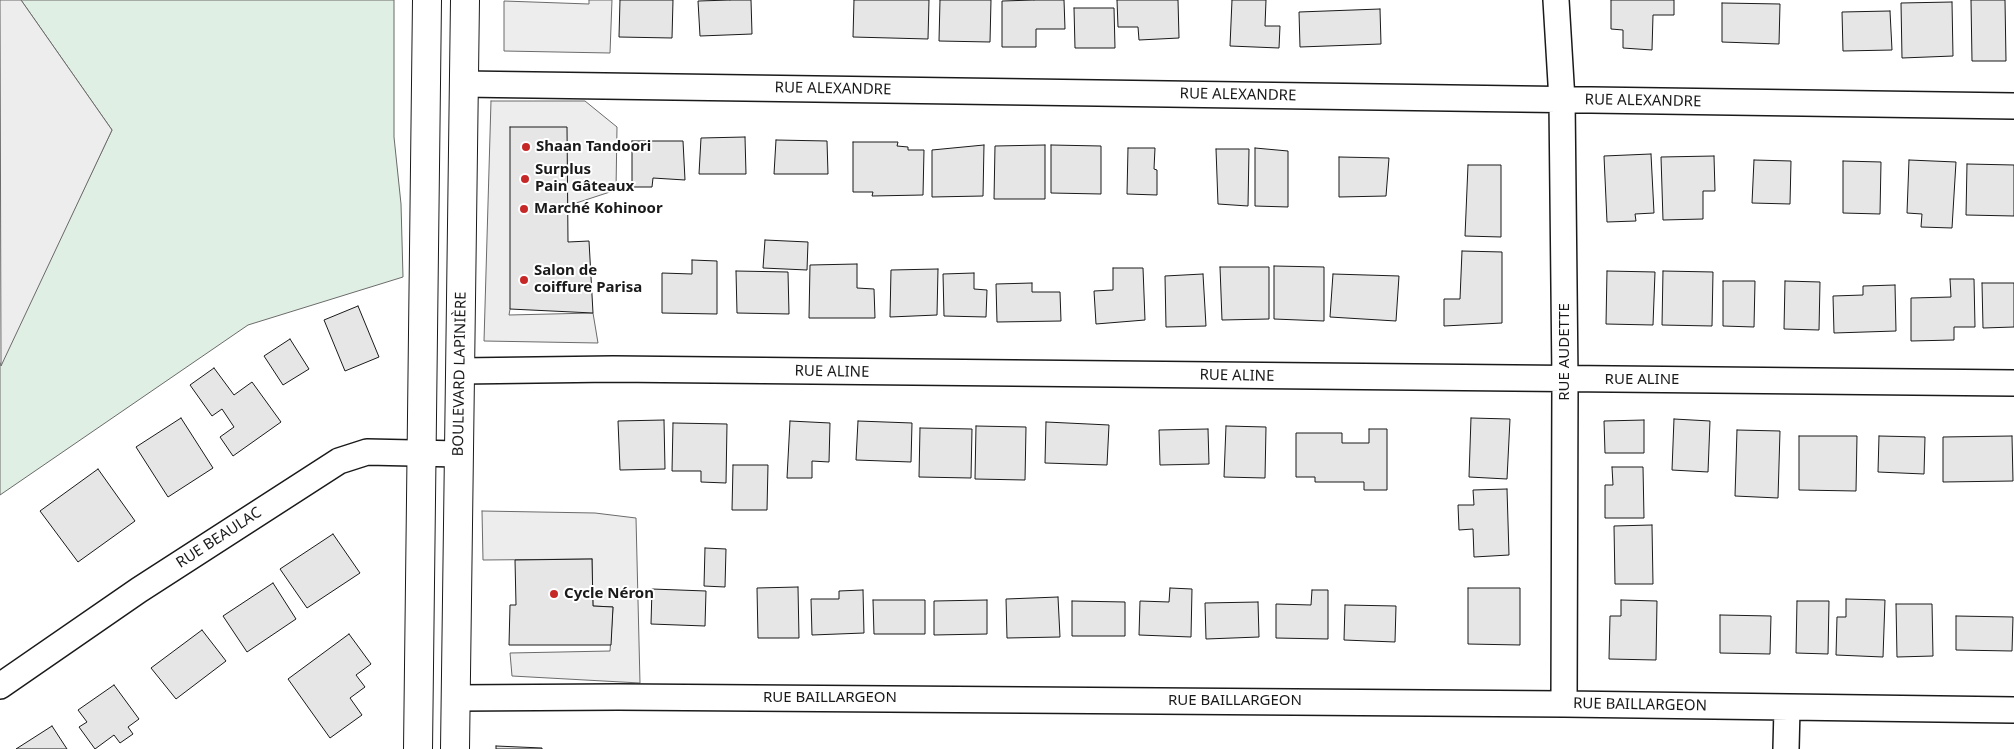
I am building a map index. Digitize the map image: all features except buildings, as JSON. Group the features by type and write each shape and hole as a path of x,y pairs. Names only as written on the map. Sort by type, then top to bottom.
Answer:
{"main road":[{"path":"418,749 420,453 427,0"},
{"name":"BOULEVARD LAPINIÈRE","path":"455,749 465,0"}],"street":[{"name":"RUE AUDETTE","path":"1556,0 1562,100 1565,380 1564,704"},
{"name":"RUE ALEXANDRE","path":"463,84 2014,106"},
{"name":"RUE ALINE","path":"460,370 612,369 2014,383"},
{"name":"RUE BEAULAC","path":"0,686 139,590 332,465 358,453 367,452 459,454"},
{"name":"RUE BAILLARGEON","path":"455,698 609,697 1564,704 2014,710"},
{"path":"1786,749 1787,708"}],"green space":[{"path":"21,0 394,0 394,137 401,204 403,277 248,325 0,495 0,365 112,130"}],"shaded area":[{"path":"0,0 21,0 112,130 1,366"},
{"path":"589,0 612,0 610,53 504,51 504,1 589,4"},
{"path":"491,101 585,101 617,127 616,190 567,206 510,309 509,315 593,313 598,343 484,341"},
{"path":"482,511 595,513 636,518 640,683 512,676 510,653 610,651 613,607 593,606 592,559 483,560"}],"place":[{"name":"Shaan Tandoori","path":"526,147"},
{"name":"Surplus Pain Gâteaux","path":"525,179"},
{"name":"Marché Kohinoor","path":"524,209"},
{"name":"Salon de coiffure Parisa","path":"524,280"},
{"name":"Cycle Néron","path":"554,594"}]}
